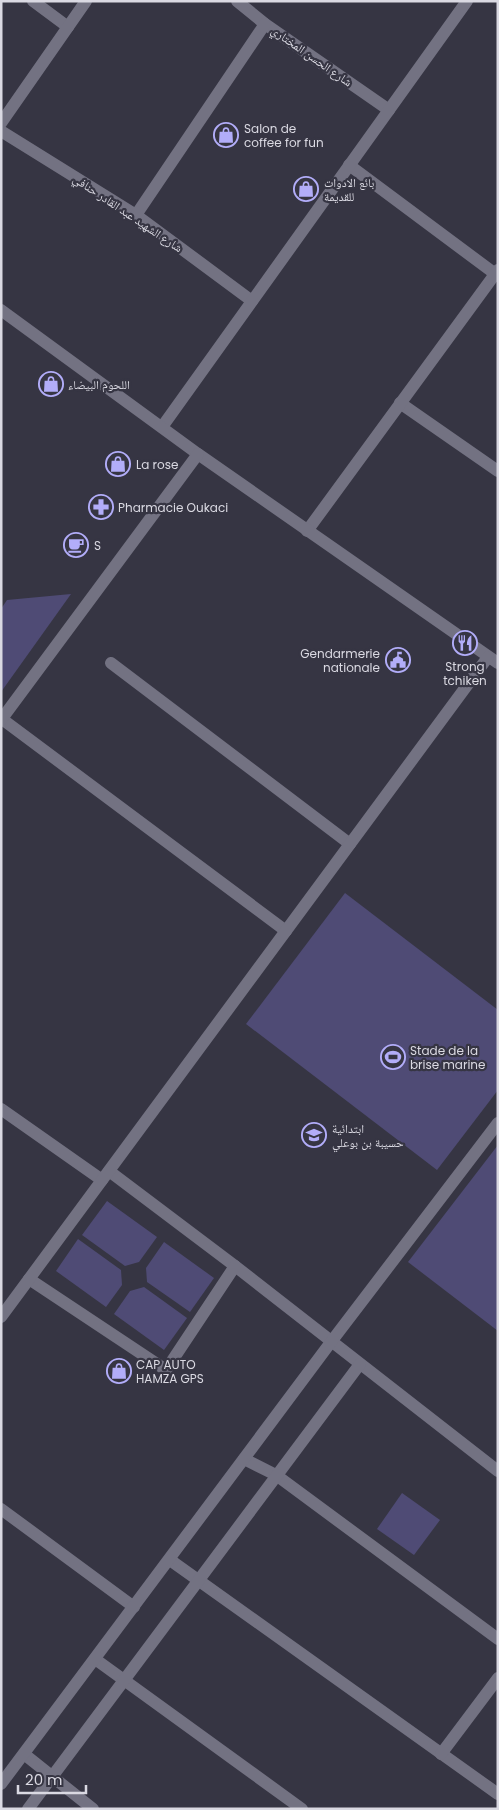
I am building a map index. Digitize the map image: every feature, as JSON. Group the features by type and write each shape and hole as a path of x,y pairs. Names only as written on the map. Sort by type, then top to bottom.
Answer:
{"street":[{"path":"32,1 68,27"},
{"path":"1,123 86,1"},
{"name":"شارع الحسن المختاري","path":"237,1 265,24 390,110"},
{"path":"162,427 467,1"},
{"path":"136,215 265,24"},
{"name":"شارع الشهيد عبد القادر حنافي","path":"1,131 136,215 252,301"},
{"path":"307,531 497,273 348,165"},
{"path":"1,310 198,454 493,660 350,844 1,1317"},
{"path":"400,403 498,470"},
{"path":"198,454 2,720 286,931"},
{"path":"111,663 350,844"},
{"path":"1,1109 105,1176 235,1266 498,1471"},
{"path":"1,1784 331,1342 498,1123"},
{"path":"29,1279 166,1370 235,1266"},
{"path":"28,1809 360,1364"},
{"path":"244,1459 276,1475 498,1639"},
{"path":"1,1508 134,1607"},
{"path":"170,1560 498,1794"},
{"path":"95,1659 302,1809"},
{"path":"441,1754 498,1678"},
{"path":"24,1754 93,1809"}],"shaded area":[{"path":"71,594 1,692 1,609 7,600"},
{"name":"Stade de la brise marine","path":"345,893 498,1010 498,1090 437,1170 246,1024"},
{"path":"498,1145 498,1331 408,1262"},
{"path":"107,1201 157,1237 139,1262 125,1266 82,1235"},
{"path":"78,1239 121,1270 122,1285 106,1307 56,1271"},
{"path":"164,1242 214,1278 190,1312 147,1282 146,1268"},
{"path":"144,1287 187,1318 164,1350 114,1314 130,1291"},
{"path":"402,1493 440,1520 414,1555 377,1529"}],"place":[{"name":"Salon de coffee for fun","path":"226,135"},
{"name":"بائع الادوات للقديمة","path":"306,189"},
{"name":"اللحوم البيضاء","path":"51,384"},
{"name":"La rose","path":"118,464"},
{"name":"Pharmacie Oukaci","path":"101,507"},
{"name":"S","path":"76,545"},
{"name":"Strong tchiken","path":"465,643"},
{"name":"Gendarmerie nationale","path":"398,660"},
{"name":"Stade de la brise marine","path":"393,1057"},
{"name":"ابتدائية حسيبة بن بوعلي","path":"314,1135"},
{"name":"CAP AUTO HAMZA GPS","path":"119,1371"}]}
